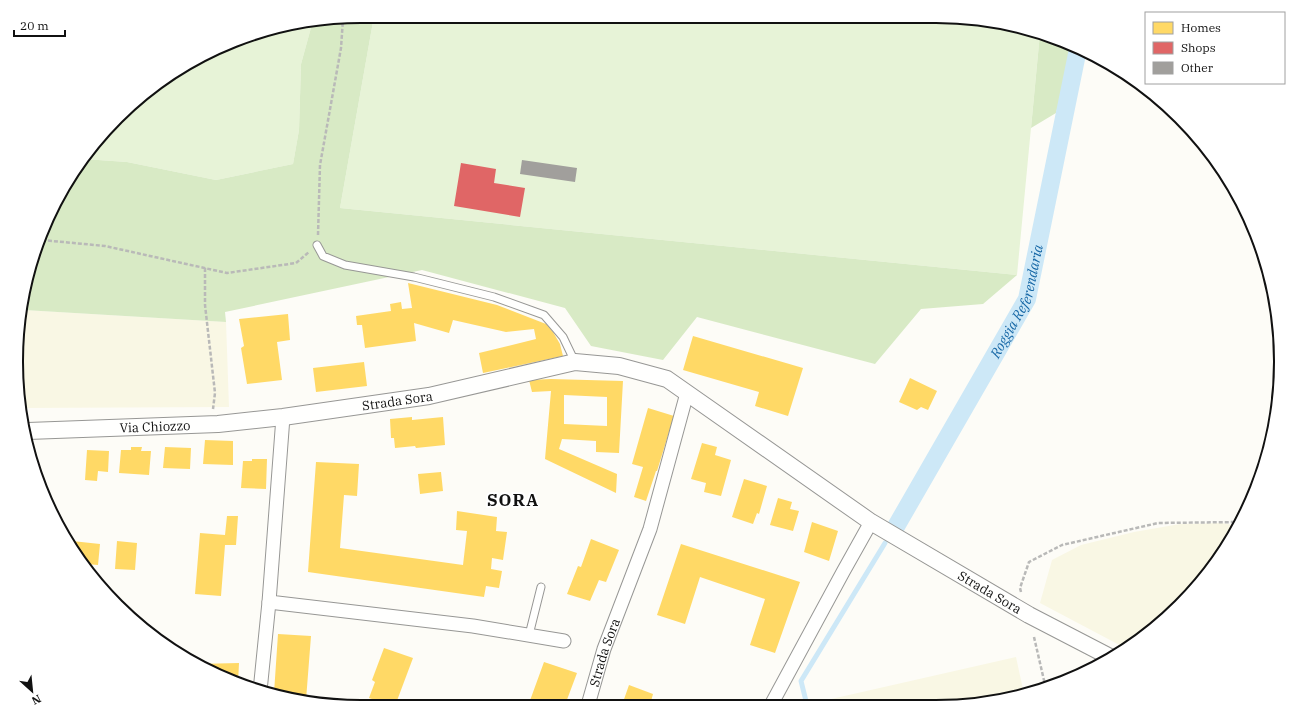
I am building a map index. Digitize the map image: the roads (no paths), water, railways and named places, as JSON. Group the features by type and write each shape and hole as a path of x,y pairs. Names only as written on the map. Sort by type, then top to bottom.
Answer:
{"street":[{"name":"Strada Sora","path":"283,417 429,396 575,362 618,366 667,379 872,522 1029,616 1105,655"},
{"name":"Strada Sora","path":"589,700 604,649 650,529 687,393"},
{"name":"Via Chiozzo","path":"31,431 211,424 283,417"},
{"path":"261,684 269,602 283,417"},
{"path":"774,700 843,572 872,522"},
{"path":"269,602 473,626 564,641"}],"lane":[{"path":"317,245 323,256 345,265 414,277 494,297 544,315 563,337 575,362"},
{"path":"529,635 541,587"}],"waterway":[{"name":"Roggia Referendaria","path":"894,530 1027,299 1077,54"},
{"path":"806,700 801,681 885,543"}],"district":[{"name":"SORA","path":"513,500"}]}
